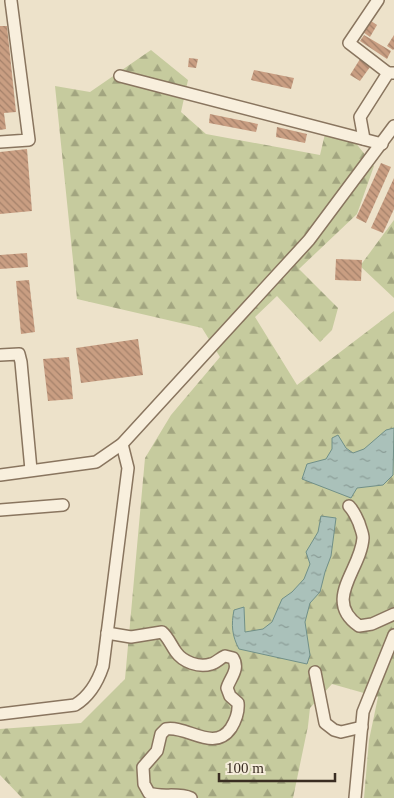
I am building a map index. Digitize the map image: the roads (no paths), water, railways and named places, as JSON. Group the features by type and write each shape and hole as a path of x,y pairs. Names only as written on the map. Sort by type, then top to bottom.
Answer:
{"street":[{"path":"364,139 360,117 391,73 349,43 378,0"},
{"path":"0,142 29,140 8,1"},
{"path":"120,76 382,144"},
{"path":"0,475 96,462 122,444 309,240 394,126"},
{"path":"0,355 19,354 30,470"},
{"path":"0,714 75,705 83,700 99,680 103,666 128,468 122,444"},
{"path":"0,510 63,505"},
{"path":"349,506 353,510 363,536 343,593 342,603 345,611 350,620 359,626 372,624 394,614"},
{"path":"107,633 131,637 162,632 176,653 189,663 213,664 225,656 233,658 236,663 235,671 227,688 230,696 238,703 239,708 236,720 228,732 213,739 197,737 177,729 166,730 161,734 157,751 143,767 144,784 149,793 190,798"},
{"path":"355,798 363,712 394,635"},
{"path":"315,672 325,723 334,730 341,732 352,731 362,727"}],"water":[{"path":"394,428 393,475 383,485 357,488 351,498 302,479 307,464 326,459 332,449 332,438 338,435 346,448 353,453 364,449 386,430"},
{"path":"321,516 336,518 331,556 320,592 310,603 305,622 310,655 307,664 239,649 233,630 234,610 244,607 245,632 263,629 272,622 282,599 292,592 304,579 310,564 306,552 318,532"}]}
